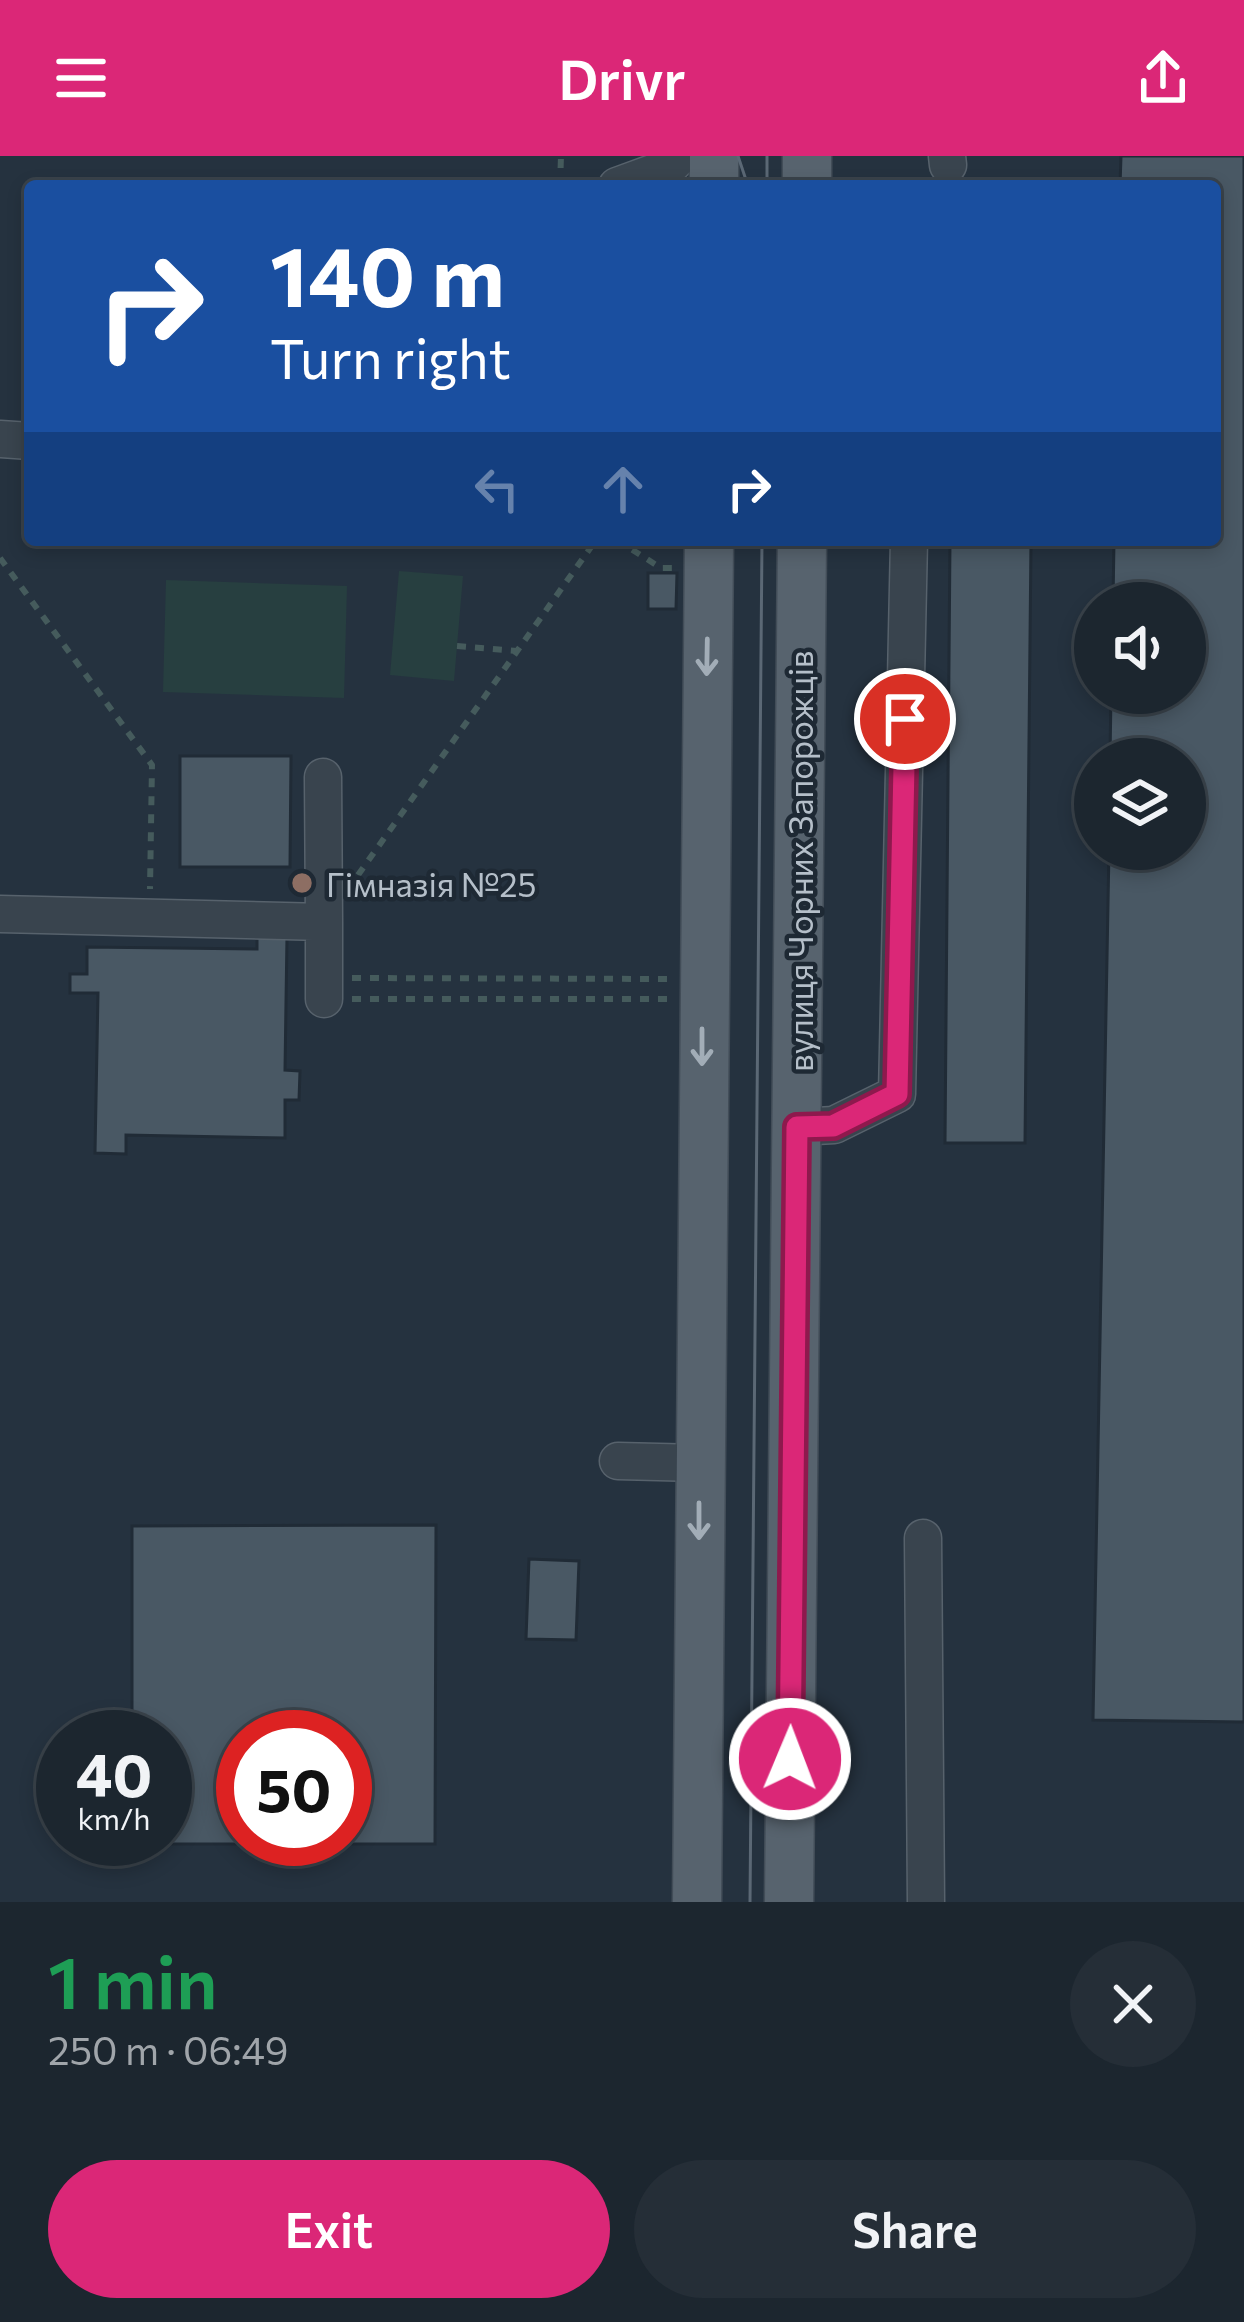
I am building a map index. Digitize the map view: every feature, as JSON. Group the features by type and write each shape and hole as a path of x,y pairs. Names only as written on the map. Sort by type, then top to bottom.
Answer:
{"main road":[{"name":"вулиця Чорних Запорожців","path":"789,1902 802,546"},
{"path":"697,1902 708,553"}],"lane":[{"path":"633,180 669,167 680,156"},
{"path":"797,1127 833,1126 897,1094 909,546"},
{"path":"323,777 324,988"},
{"path":"0,914 324,922"},
{"path":"618,1461 699,1462"},
{"path":"923,1538 926,1902"}],"path":[{"path":"324,922 592,546"},
{"path":"626,546 661,568 708,553"},
{"path":"0,558 152,765 149,919"},
{"path":"457,646 517,651"},
{"path":"324,988 703,989"},
{"path":"324,988 703,989"}],"green space":[{"path":"399,571 463,576 454,681 390,675"},
{"path":"166,580 347,586 344,698 163,692"}],"building":[{"path":"1121,156 1244,156 1244,1722 1093,1720 1109,870 1206,870 1206,738 1110,738 1111,714 1206,714 1206,582 1113,582 1114,546 1221,546 1221,180 1120,180"},
{"path":"950,546 1031,546 1025,1143 945,1143"},
{"path":"648,573 677,573 676,609 648,609"},
{"path":"180,756 291,756 290,867 180,867"},
{"path":"257,936 287,936 285,1070 300,1071 299,1100 285,1100 285,1138 126,1135 126,1154 95,1153 98,993 70,993 70,974 87,974 87,947 257,949"},
{"path":"436,1525 435,1844 372,1844 372,1710 216,1710 216,1844 192,1844 192,1710 132,1710 132,1526"},
{"path":"529,1559 579,1561 576,1640 526,1639"}],"tram line":[{"path":"738,156 746,180"},
{"path":"767,156 767,180"},
{"path":"750,1902 762,546"}],"place":[{"name":"Гімназія №25","path":"302,883"}],"route":[{"path":"790,1759 797,1127 833,1126 897,1094 905,719"}]}
